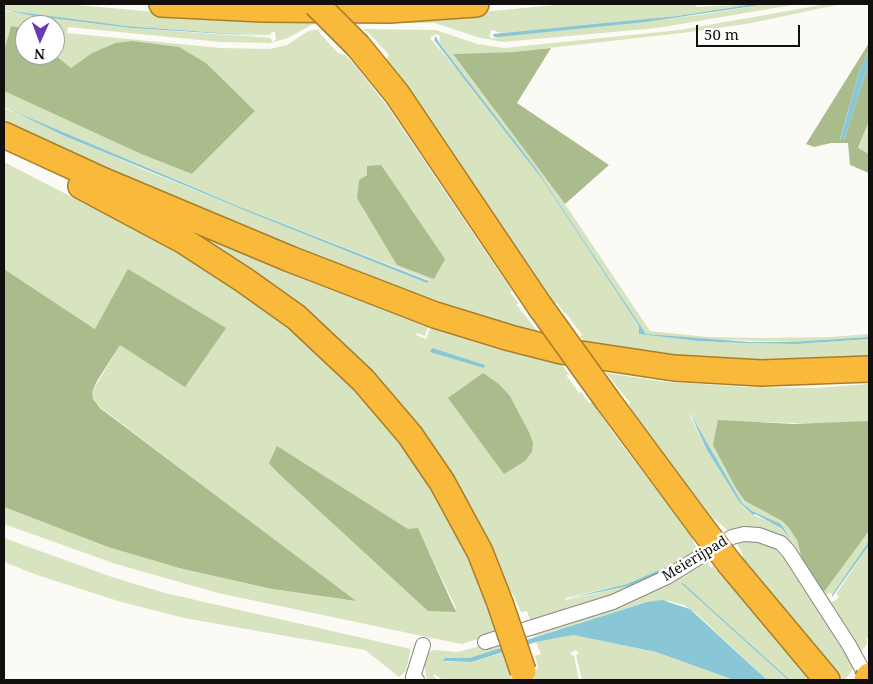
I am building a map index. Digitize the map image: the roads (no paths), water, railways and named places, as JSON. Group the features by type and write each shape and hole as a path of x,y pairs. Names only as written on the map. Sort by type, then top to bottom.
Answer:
{"highway":[{"path":"162,4 262,9 389,10 476,4"},
{"path":"316,4 358,46 397,94 539,306 608,401 730,564 827,680"},
{"path":"7,137 104,181 281,255 435,315 510,338 562,351 674,368 761,373 869,369"},
{"path":"7,137 86,190 184,241 244,280 296,317 363,380 410,436 442,482 480,552 500,603 524,676"},
{"path":"867,680 869,676"}],"street":[{"name":"Meierijpad","path":"485,642 613,602 667,577 732,537 744,534 759,535 781,544 789,552 849,645 867,680"},
{"path":"415,679 423,645"}],"water":[{"path":"754,4 767,4 645,22 498,37 494,37 493,34 677,16"},
{"path":"4,10 42,15 30,15"},
{"path":"65,18 126,26 273,37 131,28 65,20"},
{"path":"436,36 439,43 535,167 646,334 750,342 790,342 869,337 869,339 797,344 743,343 698,341 639,334 639,326 542,179 434,40"},
{"path":"869,50 869,63 844,140 840,140 859,72"},
{"path":"4,107 240,207 429,281 427,283 249,212 65,136"},
{"path":"432,348 485,365 484,368 430,352"},
{"path":"690,413 742,503 752,511 781,524 792,540 781,528 755,514 753,515 740,503 707,450"},
{"path":"869,541 869,545 832,597 832,595"},
{"path":"668,566 669,568 629,586 565,599 627,584"},
{"path":"681,583 684,584 790,680 788,680"},
{"path":"662,600 690,609 767,680 734,680 656,652 573,635 536,642 471,662 443,661 445,658 469,658 647,602"}]}
